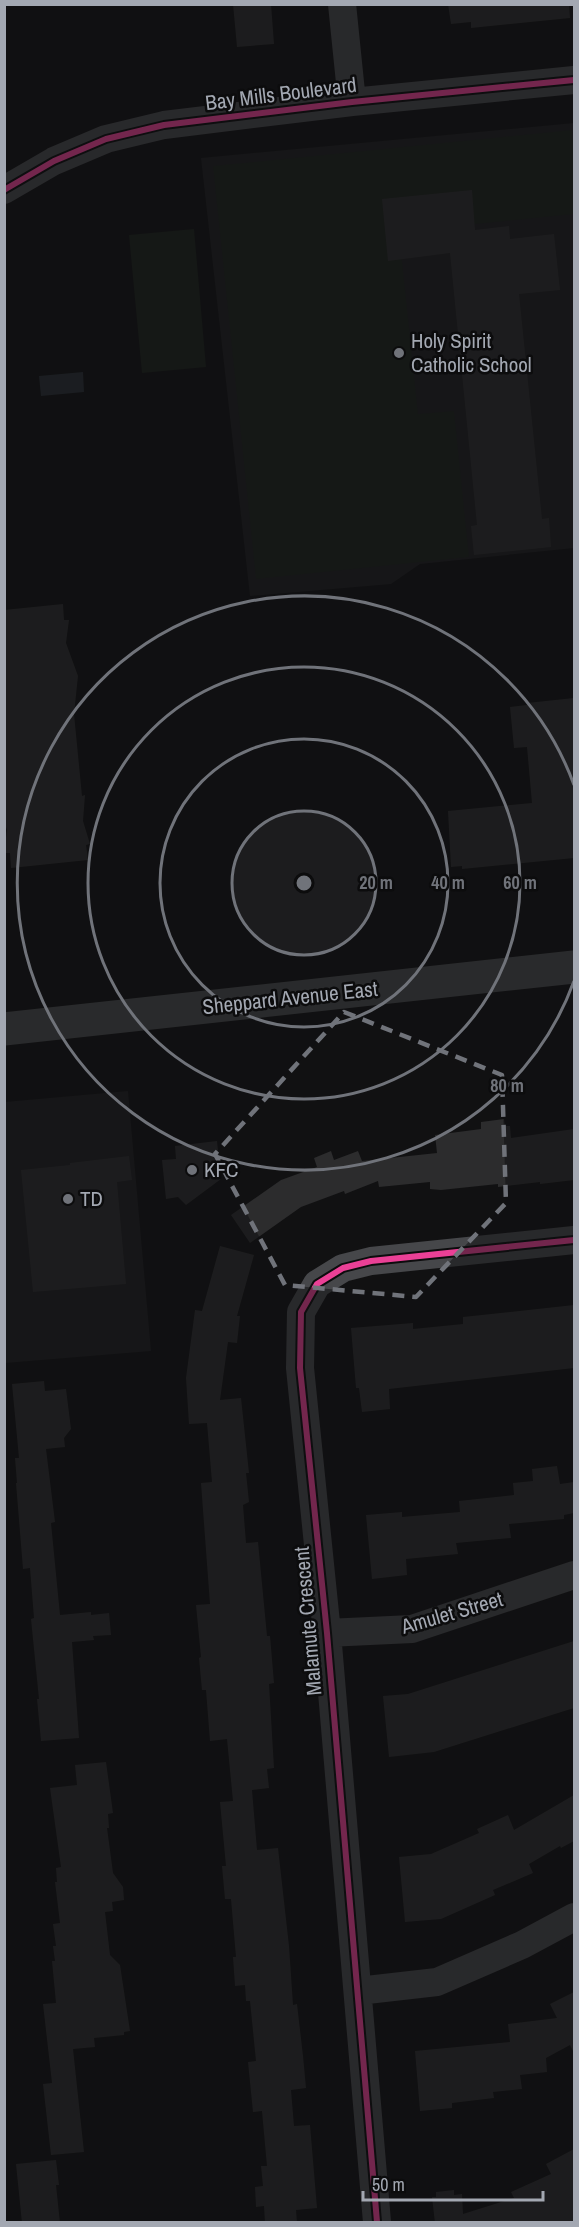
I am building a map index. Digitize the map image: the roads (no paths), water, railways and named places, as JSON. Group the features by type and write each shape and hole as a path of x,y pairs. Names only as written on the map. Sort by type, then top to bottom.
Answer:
{"main road":[{"name":"Sheppard Avenue East","path":"4,1029 574,967"}],"street":[{"path":"342,4 352,102"},
{"name":"Bay Mills Boulevard","path":"4,190 54,161 106,139 164,124 352,102 574,80"},
{"name":"Malamute Crescent","path":"377,2223 327,1633 300,1368 301,1312 317,1284 343,1268 371,1261 574,1240"},
{"name":"Amulet Street","path":"327,1633 412,1629 574,1575"},
{"path":"358,1990 437,1982 522,1945 574,1917"}],"place":[{"name":"Holy Spirit Catholic School","path":"399,353"},
{"name":"KFC","path":"192,1170"},
{"name":"TD","path":"68,1199"}]}
